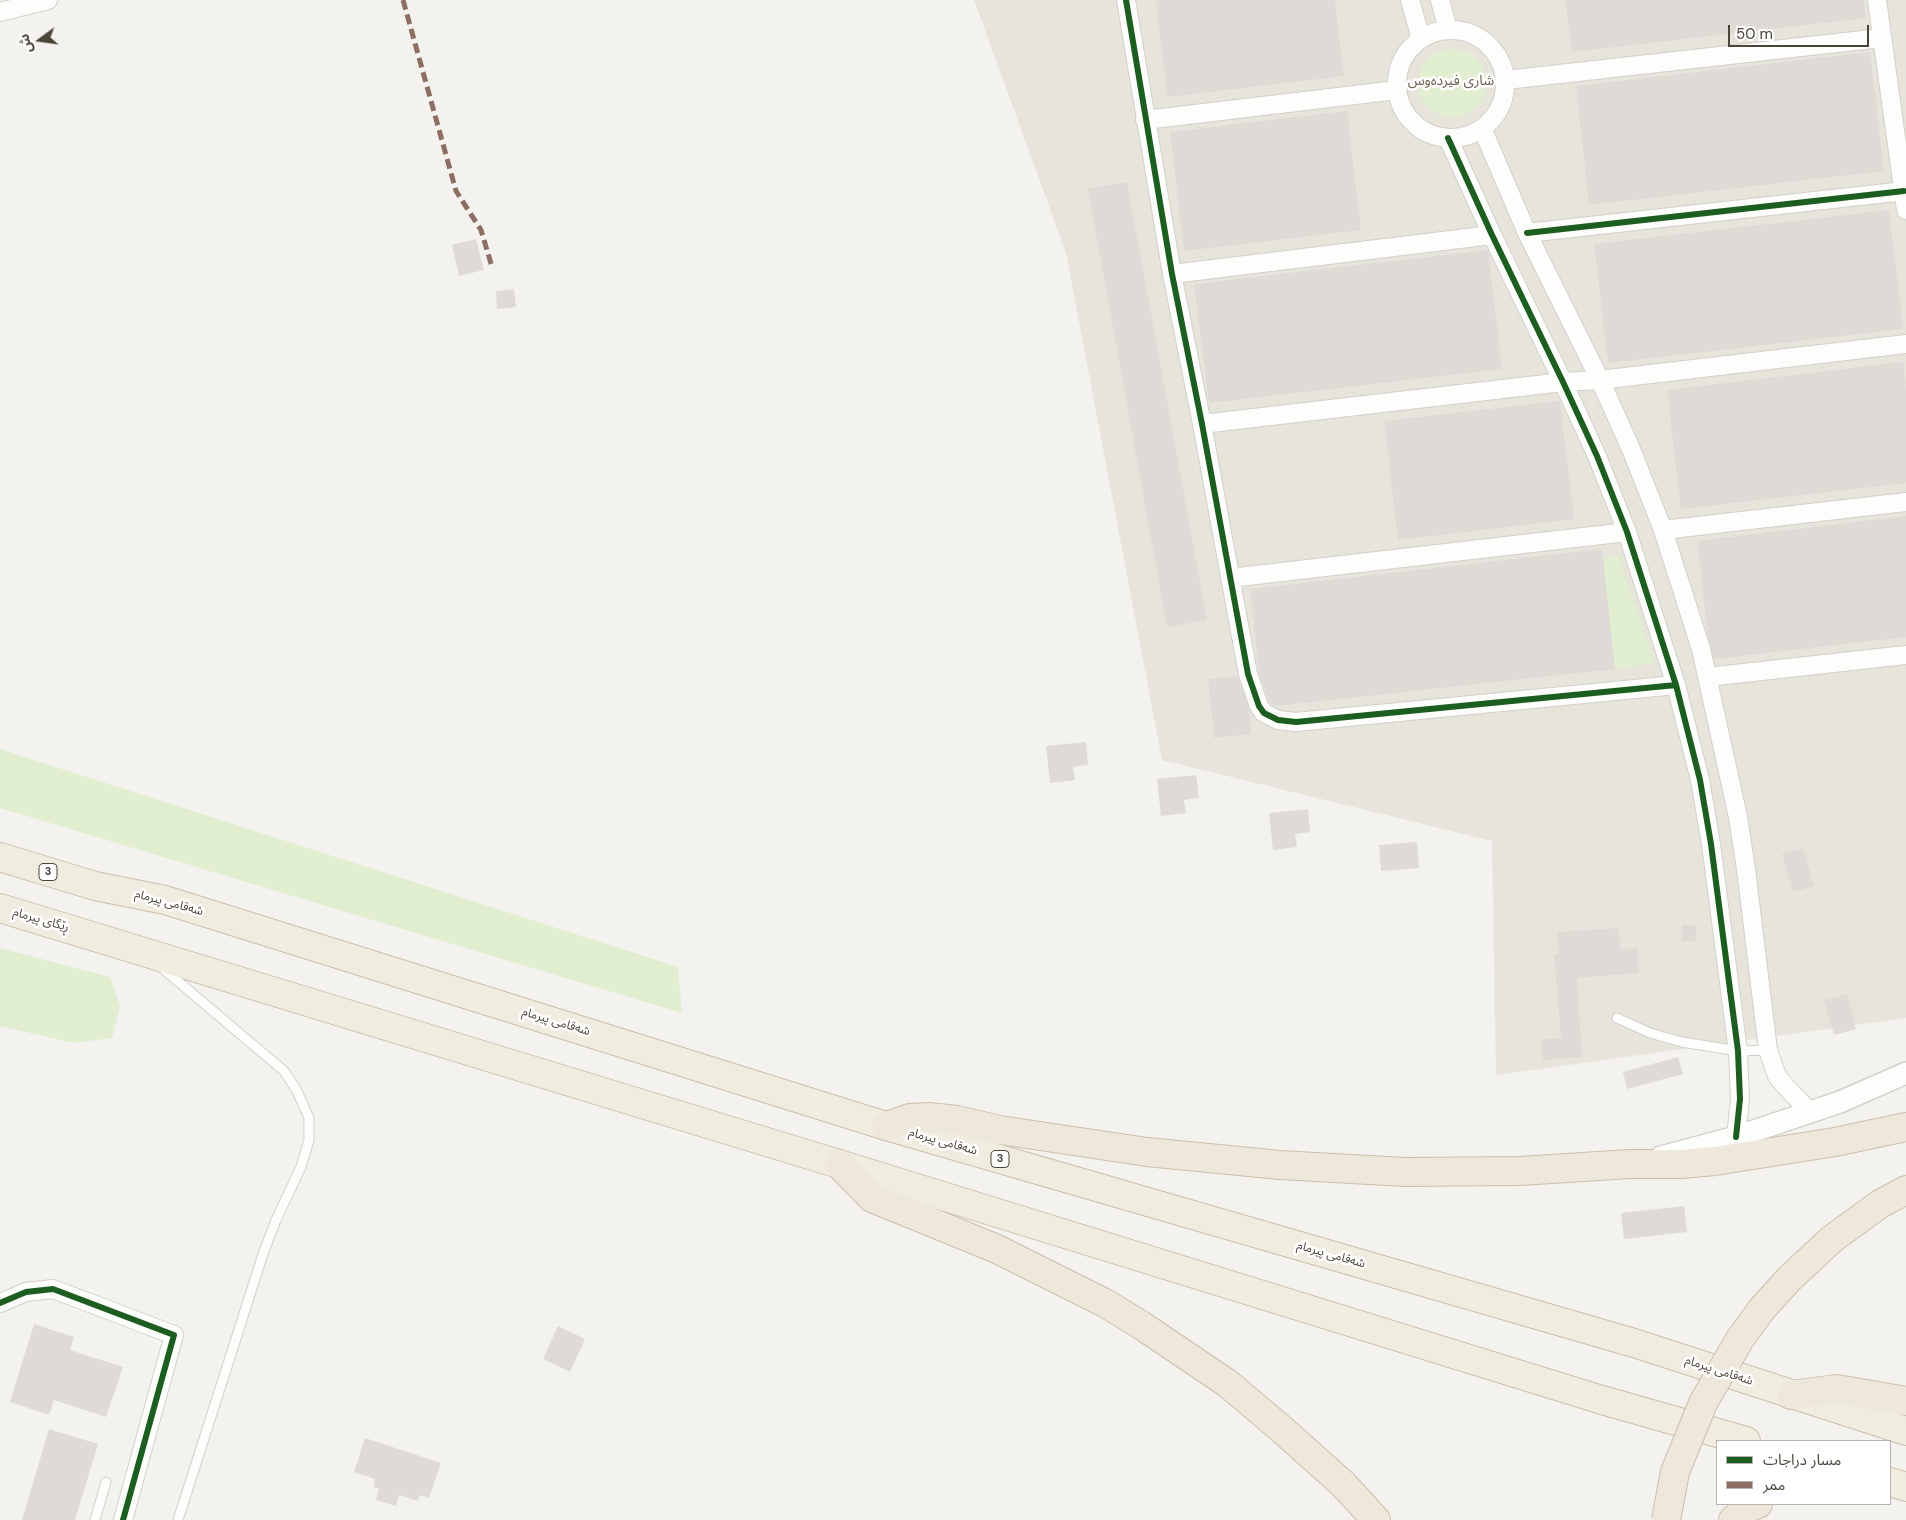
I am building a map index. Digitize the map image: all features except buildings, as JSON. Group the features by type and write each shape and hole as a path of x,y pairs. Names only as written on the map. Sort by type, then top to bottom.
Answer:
{"highway":[{"name":"شەقامی پیرمام","path":"0,857 95,886 175,903 886,1126 1624,1340 1906,1431"},
{"name":"ڕێگای پیرمام","path":"0,908 141,951"},
{"path":"141,951 1602,1400 1742,1440"},
{"path":"886,1126 910,1118 929,1117 957,1120 1000,1130 1147,1152 1280,1165 1405,1172 1520,1171 1715,1161 1835,1142 1906,1127"},
{"path":"839,1164 872,1198 997,1249 1105,1303 1141,1325 1227,1383 1343,1484 1376,1520"},
{"path":"1666,1520 1675,1472 1703,1403 1740,1340 1762,1309 1789,1279 1832,1239 1880,1204 1906,1190"},
{"path":"1791,1395 1837,1390 1906,1401"},
{"path":"1891,1482 1906,1487"},
{"path":"1734,1520 1748,1508 1756,1505"}],"street":[{"path":"0,12 48,0"},
{"path":"1126,0 1172,274 1248,674 1259,706 1264,713 1278,720 1296,722 1676,685"},
{"path":"1410,0 1420,39"},
{"path":"1440,0 1448,29"},
{"path":"1877,0 1906,210"},
{"path":"1448,29 1470,33 1486,42 1498,56 1506,80 1500,109 1489,123 1475,133 1459,138 1441,138 1425,132 1411,121 1402,106 1397,90 1398,71 1406,54 1420,39 1434,32 1448,29"},
{"path":"1506,80 1881,38"},
{"path":"1145,120 1397,90"},
{"path":"1482,128 1527,233 1600,380 1663,530 1708,677 1738,817 1768,1050 1778,1076 1810,1112"},
{"path":"1448,138 1597,456 1627,532 1676,685 1700,780 1711,844 1738,1051 1740,1099 1736,1137"},
{"path":"1527,233 1904,191"},
{"path":"1172,274 1492,235"},
{"path":"1202,424 1906,344"},
{"path":"1663,530 1906,502"},
{"path":"1230,578 1627,532"},
{"path":"1708,677 1906,655"},
{"path":"1630,1164 1736,1137 1840,1102 1906,1073"},
{"path":"0,1303 26,1292 53,1289 174,1335 123,1520"}],"lane":[{"path":"141,951 284,1070 297,1091 309,1118 309,1140 301,1167 276,1220 264,1254 178,1520"},
{"path":"1617,1018 1650,1033 1682,1042 1738,1051 1768,1050"},
{"path":"96,1520 106,1482"}],"shaded area":[{"name":"شاری فیردەوس","path":"974,0 1906,0 1906,1018 1496,1075 1492,841 1162,760 1066,253"}],"green space":[{"path":"1452,49 1465,51 1476,59 1484,70 1486,83 1484,96 1476,107 1465,115 1452,117 1439,115 1428,107 1420,96 1418,83 1420,70 1428,59 1439,51"},
{"path":"1618,556 1655,663 1615,669 1603,558"},
{"path":"0,749 678,967 682,1013 0,808"},
{"path":"0,948 110,977 120,1006 112,1038 73,1043 0,1026"}],"marked path":[{"path":"403,0 456,191 481,230 492,267"}],"cycle path":[{"path":"1126,0 1172,274 1248,674 1259,706 1264,713 1278,720 1296,722 1676,685"},
{"path":"1448,138 1597,456 1627,532 1676,685 1700,780 1711,844 1738,1051 1740,1099 1736,1137"},
{"path":"1527,233 1904,191"},
{"path":"0,1303 26,1292 53,1289 174,1335 123,1520"}],"district":[{"name":"شاری فیردەوس","path":"1451,81"}]}
